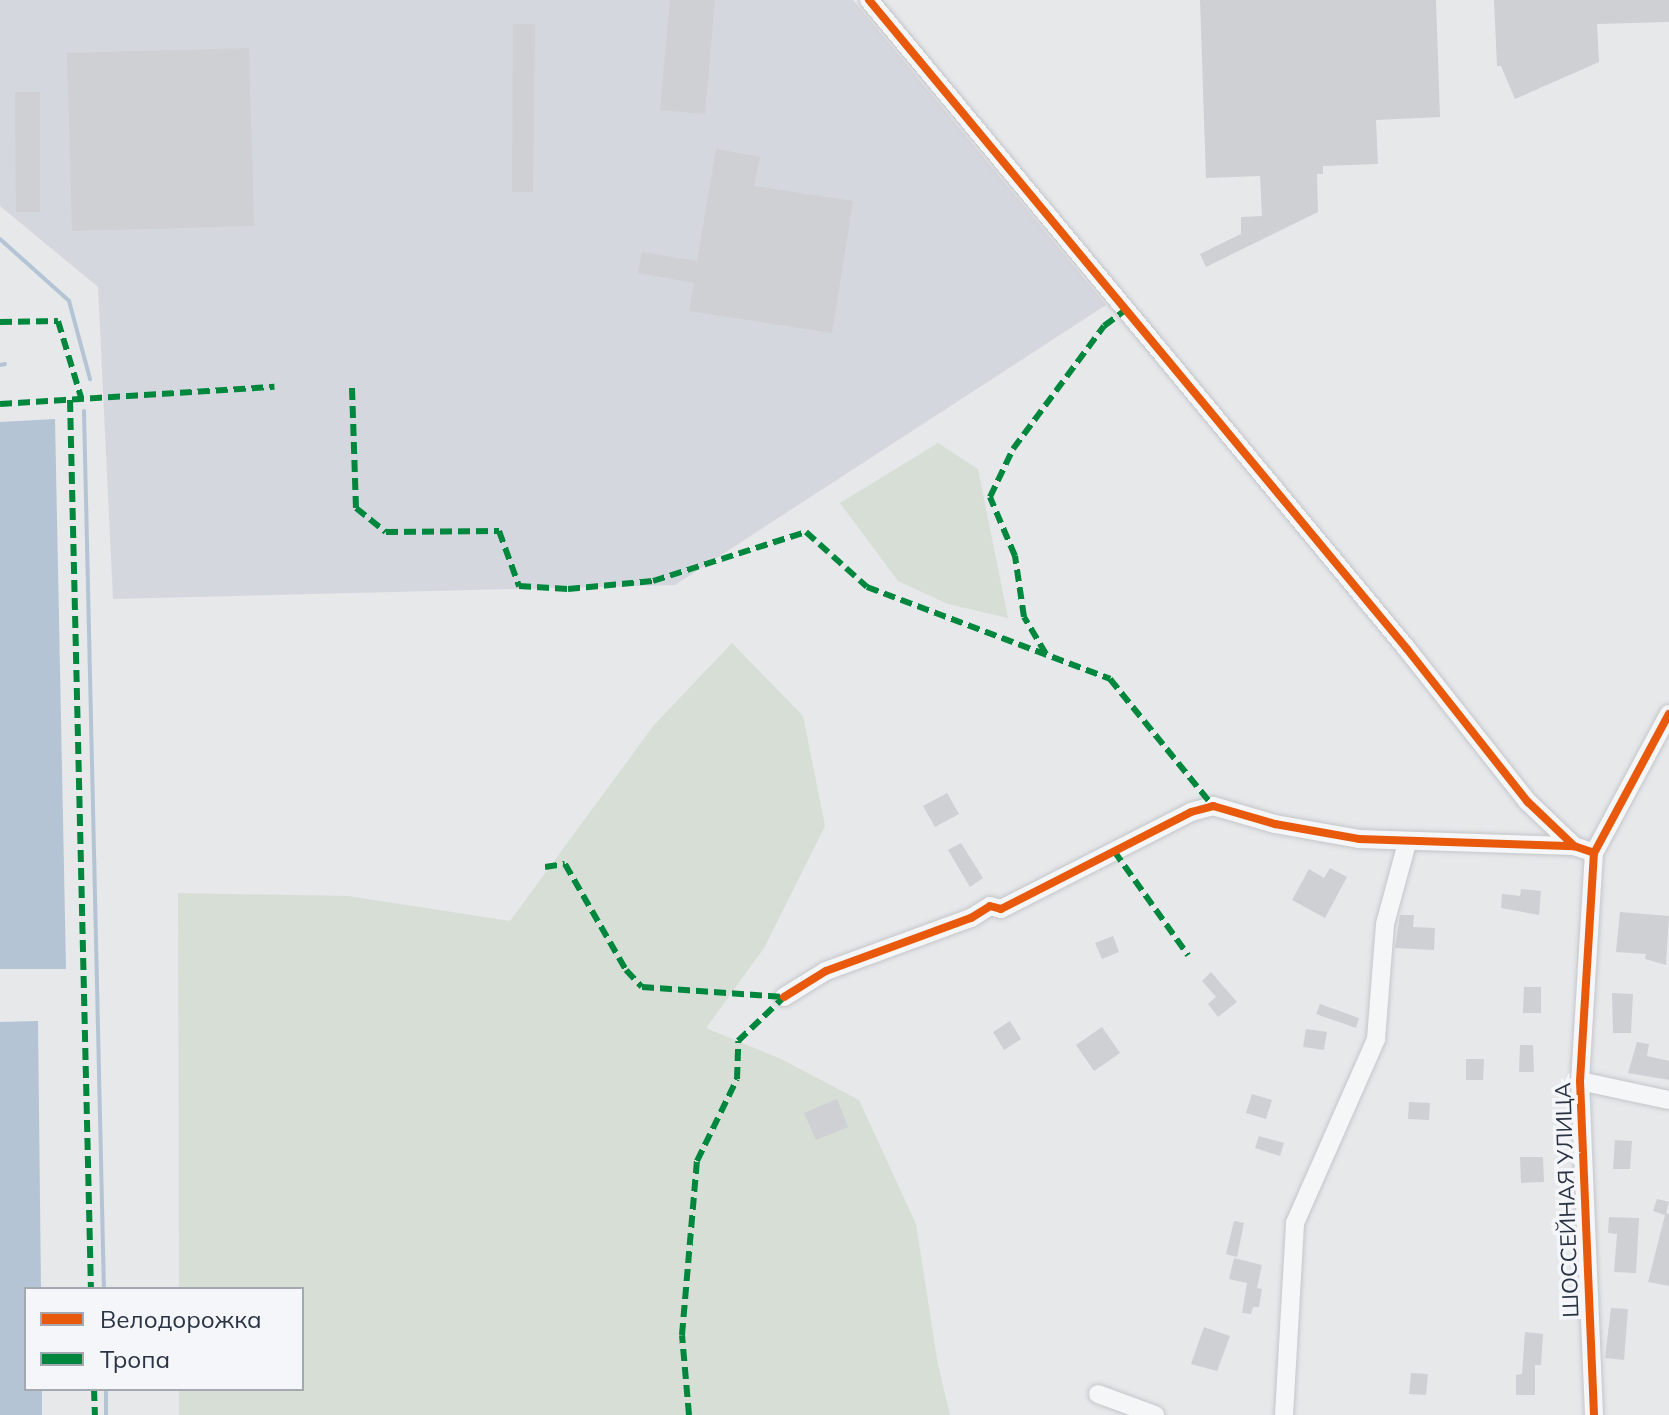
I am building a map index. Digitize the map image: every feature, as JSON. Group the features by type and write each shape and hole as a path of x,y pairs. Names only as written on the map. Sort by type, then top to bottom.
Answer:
{"street":[{"path":"869,0 1407,649 1528,802 1574,846"},
{"name":"ШОССЕЙНАЯ УЛИЦА","path":"1593,1415 1580,1081 1594,853 1667,722"},
{"path":"784,997 826,971 971,918 990,906 1001,909 1191,812 1213,806 1275,824 1359,839 1407,843 1574,846 1594,853"},
{"path":"1284,1415 1295,1223 1376,1039 1385,924 1407,843"},
{"path":"1580,1081 1669,1100"},
{"path":"1098,1394 1155,1415"}],"shaded area":[{"path":"0,0 853,0 1106,305 675,585 113,599 98,287 0,206"},
{"path":"938,443 978,469 1008,618 948,604 898,581 840,503"},
{"path":"732,643 803,716 825,826 764,948 706,1028 781,1059 859,1100 916,1224 938,1365 950,1415 179,1415 179,1391 304,1391 304,1287 179,1287 178,893 348,896 510,921 654,725"}],"water":[{"path":"55,419 66,969 0,969 0,422"},
{"path":"38,1021 41,1287 24,1287 24,1391 42,1391 42,1415 0,1415 0,1022"}],"building":[{"path":"670,0 715,0 705,114 660,110"},
{"path":"1200,0 1436,0 1440,117 1376,120 1378,164 1323,166 1323,174 1317,174 1318,212 1206,267 1200,254 1241,234 1241,217 1262,216 1260,176 1206,178"},
{"path":"1494,0 1669,0 1669,22 1597,24 1599,62 1515,99 1501,66 1497,66"},
{"path":"513,24 535,24 533,192 512,192"},
{"path":"249,48 254,226 72,231 67,53"},
{"path":"15,92 40,92 40,212 16,212"},
{"path":"716,149 760,157 754,186 853,201 832,333 689,311 694,283 638,273 642,252 697,261"},
{"path":"947,793 959,814 935,827 923,806"},
{"path":"961,843 983,878 970,887 948,850"},
{"path":"1330,868 1347,877 1325,918 1292,900 1309,869 1324,878"},
{"path":"1521,889 1541,891 1539,915 1501,908 1502,894 1520,896"},
{"path":"1620,912 1669,916 1666,965 1645,959 1646,954 1616,952"},
{"path":"1400,915 1414,915 1413,927 1435,928 1434,950 1395,948"},
{"path":"1113,936 1119,952 1102,959 1095,943"},
{"path":"1211,972 1237,1002 1218,1017 1208,1004 1216,997 1202,981"},
{"path":"1524,987 1541,987 1541,1013 1523,1013"},
{"path":"1612,993 1633,994 1631,1033 1613,1033"},
{"path":"1320,1004 1359,1018 1356,1028 1316,1014"},
{"path":"1010,1021 1021,1039 1004,1050 993,1032"},
{"path":"1102,1027 1120,1053 1094,1071 1076,1045"},
{"path":"1306,1029 1327,1032 1324,1050 1303,1047"},
{"path":"1637,1042 1649,1044 1647,1056 1669,1061 1669,1080 1628,1073"},
{"path":"1520,1045 1533,1045 1534,1072 1519,1072"},
{"path":"1466,1059 1484,1059 1483,1080 1466,1080"},
{"path":"1252,1094 1272,1100 1266,1119 1246,1113"},
{"path":"837,1099 848,1127 816,1140 804,1113"},
{"path":"1409,1102 1430,1103 1429,1120 1408,1119"},
{"path":"1259,1136 1284,1143 1280,1156 1255,1148"},
{"path":"1615,1140 1632,1141 1630,1169 1613,1169"},
{"path":"1520,1157 1543,1157 1544,1182 1521,1183"},
{"path":"1657,1199 1669,1202 1666,1213 1669,1214 1669,1286 1648,1282 1665,1215 1653,1211"},
{"path":"1609,1217 1639,1218 1636,1273 1614,1272 1617,1234 1608,1233"},
{"path":"1234,1221 1244,1223 1237,1257 1226,1254"},
{"path":"1234,1258 1262,1265 1257,1288 1262,1289 1259,1307 1253,1307 1251,1314 1242,1313 1247,1283 1229,1279"},
{"path":"1611,1308 1628,1309 1624,1360 1605,1358"},
{"path":"1204,1327 1230,1336 1217,1371 1191,1364"},
{"path":"1525,1332 1543,1334 1541,1365 1535,1365 1535,1395 1516,1395 1516,1375 1522,1374"},
{"path":"1411,1373 1428,1374 1426,1395 1409,1394"}],"waterway":[{"path":"0,239 69,301 90,379"},
{"path":"0,365 5,364"},
{"path":"84,411 104,1287"},
{"path":"106,1391 106,1415"}],"marked path":[{"path":"1046,654 1024,617 1015,556 990,497 1013,449 1104,326 1125,310"},
{"path":"0,322 58,321 81,397"},
{"path":"0,404 274,387"},
{"path":"352,388 356,508 386,532 499,531 519,586 568,589 653,581 806,532 867,587 1110,679 1213,806"},
{"path":"70,400 91,1287"},
{"path":"1114,851 1188,955"},
{"path":"545,867 565,864 626,970 642,987 784,997"},
{"path":"689,1415 682,1335 697,1161 737,1079 738,1041 784,997"},
{"path":"94,1391 95,1415"}],"cycle path":[{"path":"869,0 1407,649 1528,802 1574,846"},
{"path":"1594,1415 1580,1081 1594,853 1669,714"},
{"path":"784,997 826,971 971,918 990,906 1001,909 1191,812 1213,806 1275,824 1359,839 1574,846 1594,853"}]}
